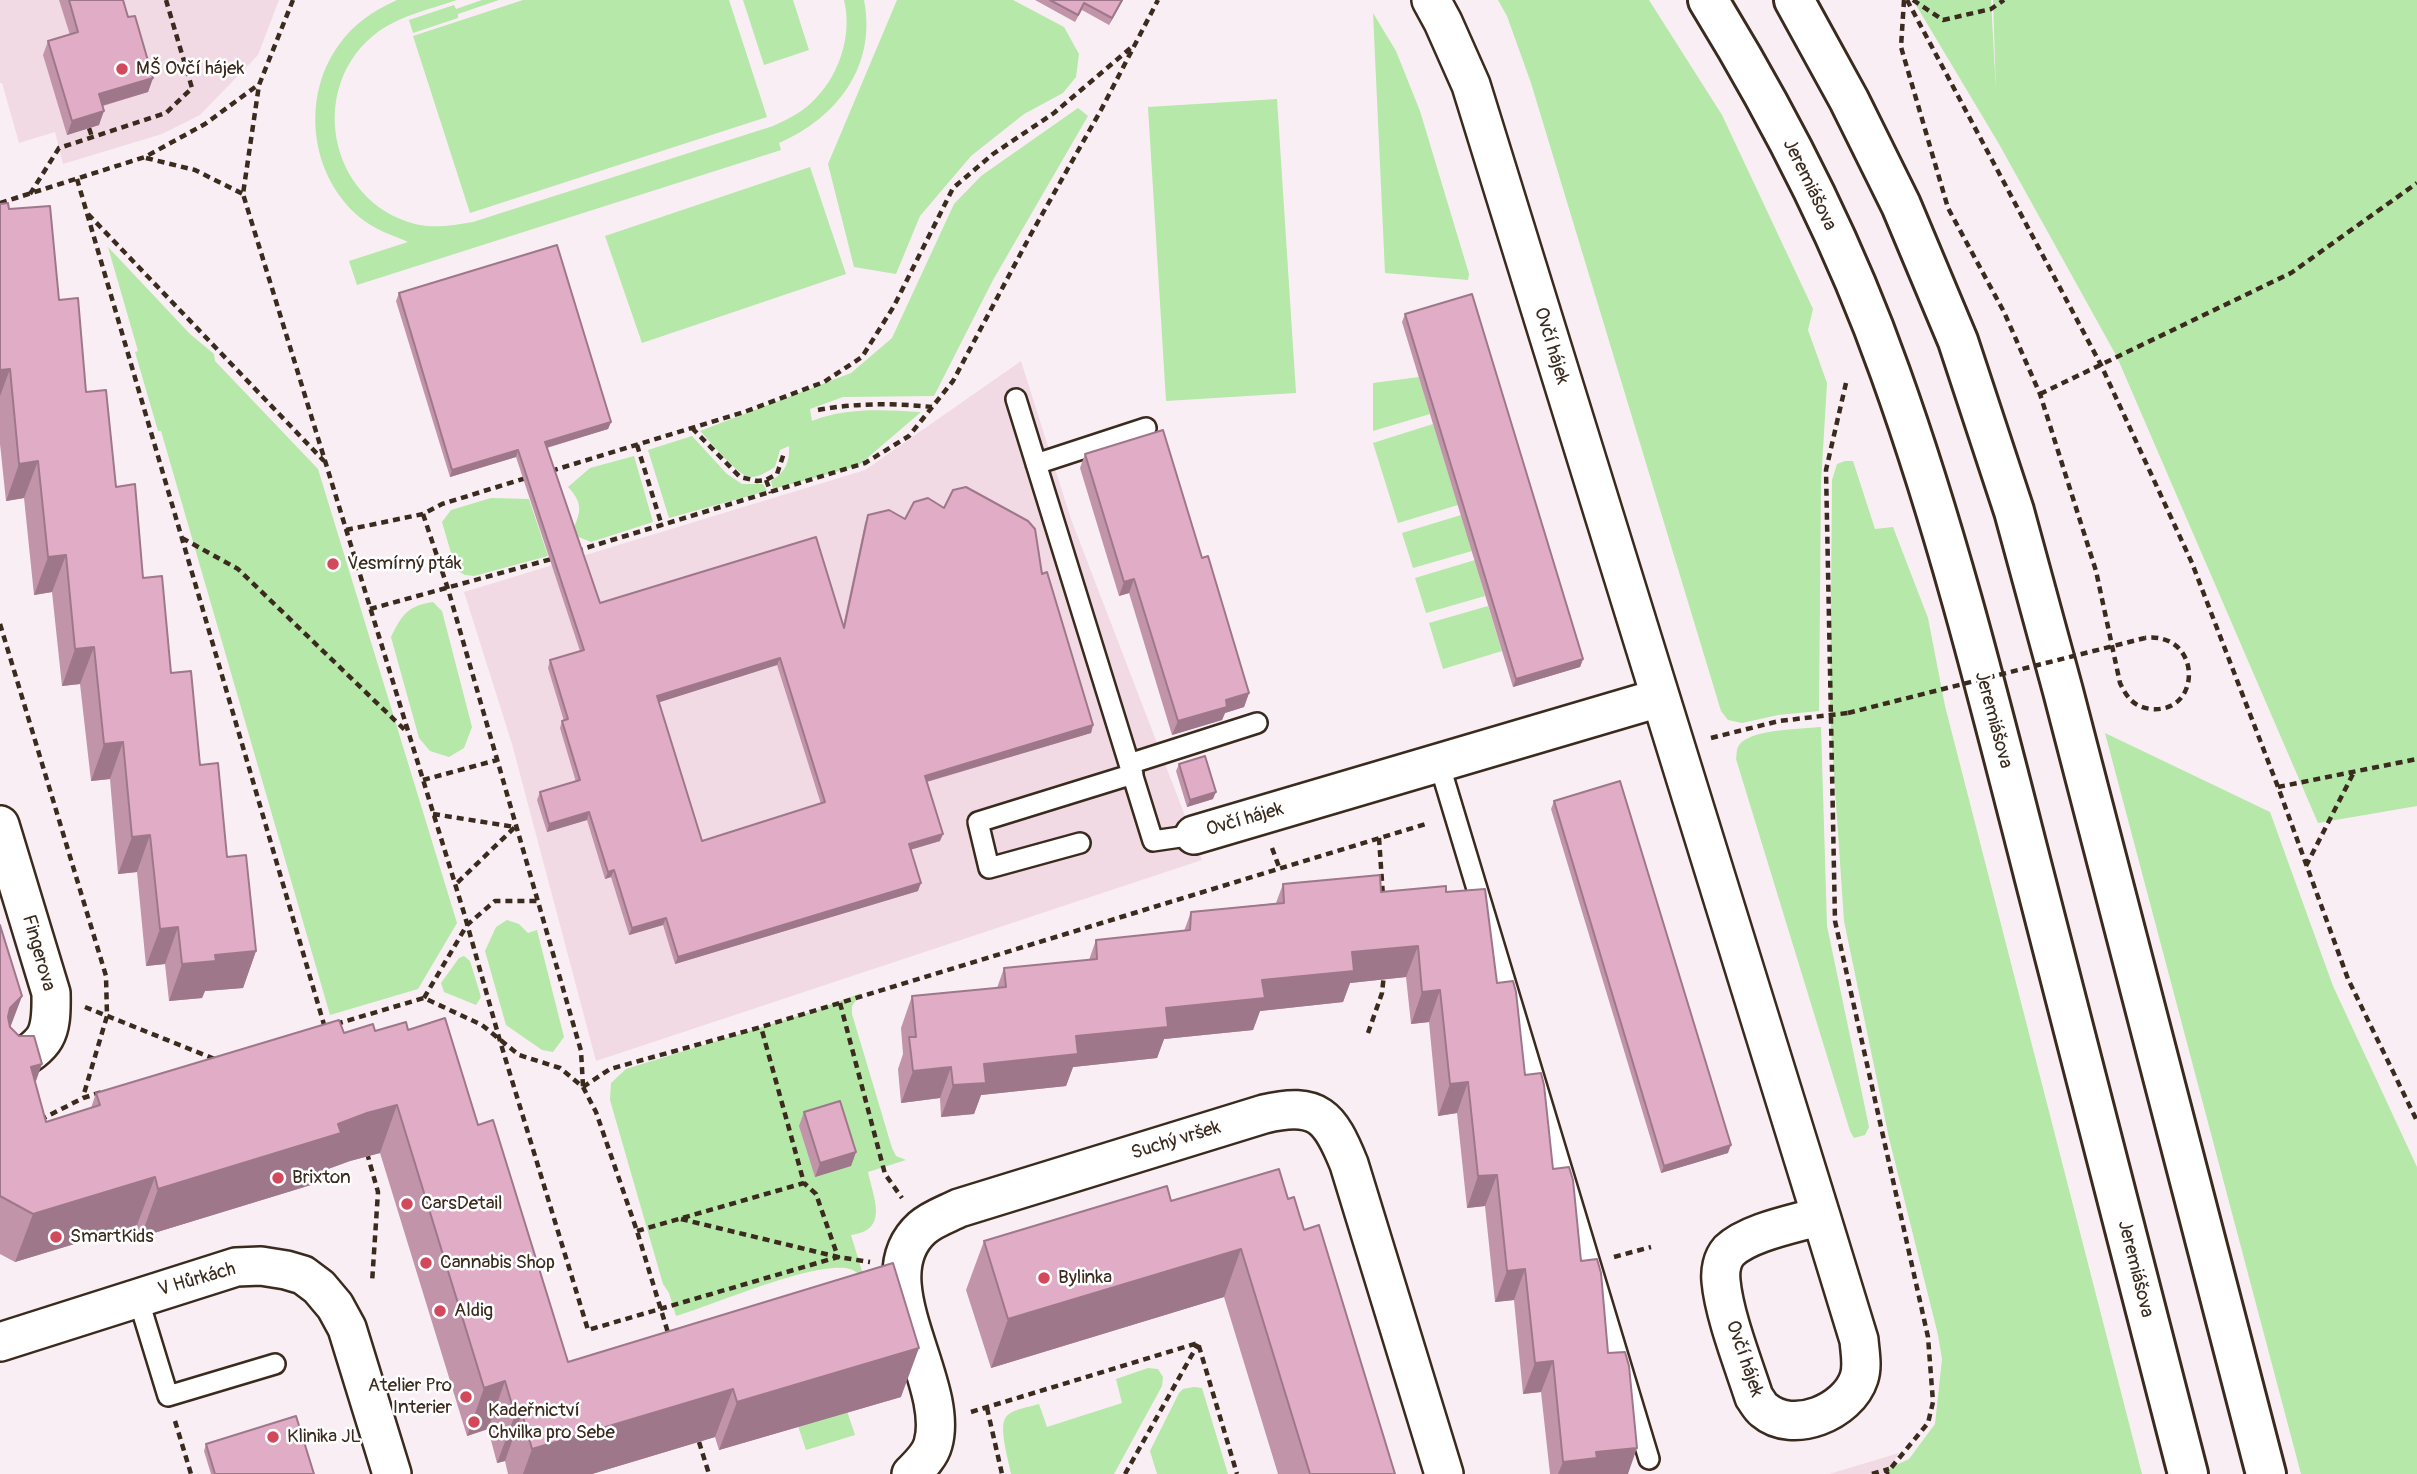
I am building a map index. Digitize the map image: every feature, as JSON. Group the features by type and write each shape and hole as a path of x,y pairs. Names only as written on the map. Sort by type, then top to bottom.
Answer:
{"main road":[{"name":"Jeremiášova","path":"1708,0 1768,102 1843,256 1890,370 1929,488 1997,733 2188,1474"},
{"path":"1794,0 1849,100 1901,205 1958,341 2014,511 2266,1474"}],"street":[{"name":"Ovčí hájek","path":"1431,0 1471,85 1821,1216 1858,1340 1861,1376 1854,1391 1827,1412 1788,1420 1763,1409 1754,1397 1724,1299 1720,1280 1721,1265 1728,1252 1740,1243 1821,1216"},
{"name":"Ovčí hájek","path":"1194,835 1659,698"},
{"name":"Fingerova","path":"0,825 51,993 52,1021 39,1048 11,1065"},
{"name":"Suchý vršek","path":"922,1228 959,1208 1264,1114 1283,1109 1309,1110 1321,1116 1336,1132 1349,1164 1444,1474"},
{"path":"911,1474 923,1462 933,1444 935,1421 932,1398 902,1282 906,1254 912,1239 922,1228"},
{"name":"V Hůrkách","path":"0,1342 236,1267 261,1266 303,1275 319,1287 335,1306 347,1328 392,1474"}],"lane":[{"path":"1016,399 1153,841 1194,835"},
{"path":"1036,464 1146,428"},
{"path":"1080,843 989,868 978,822 1257,723"},
{"path":"1439,763 1649,1459"},
{"path":"138,1298 168,1396 275,1364"}],"path":[{"path":"30,194 59,148 166,113 192,89 166,0"},
{"path":"293,0 259,85 243,194 588,1330 838,1257"},
{"path":"569,554 771,494 864,463 909,436 953,381 1158,0"},
{"path":"1908,0 1943,20 1991,9 2004,0"},
{"path":"1908,0 2101,365 2192,564 2348,979 2417,1121"},
{"path":"1701,741 1779,720 1848,713 2145,638 2164,639 2177,646 2188,664 2190,675 2185,692 2167,706 2155,709 2138,707 2124,692 2120,683 2096,571 2040,394 2004,312 1948,208 1900,47 1908,0"},
{"path":"546,472 744,412 824,382 862,357 894,306 953,188 993,154 1054,113 1135,44"},
{"path":"0,204 145,157 205,124 259,85"},
{"path":"89,128 92,137"},
{"path":"145,157 195,170 243,194"},
{"path":"77,179 329,1040"},
{"path":"2040,394 2291,272 2417,183"},
{"path":"87,214 325,462"},
{"path":"1846,383 1826,470 1835,921 1928,1337 1933,1402 1928,1423 1886,1474"},
{"path":"818,410 849,405 896,403 932,407"},
{"path":"692,428 740,477 766,480 777,474 784,453"},
{"path":"636,445 662,526"},
{"path":"346,530 423,514 442,504 533,477"},
{"path":"766,480 771,494"},
{"path":"423,514 448,589 581,1051 583,1087"},
{"path":"183,538 238,569 408,733"},
{"path":"370,609 555,558"},
{"path":"0,624 106,976 107,1016 83,1098"},
{"path":"2278,787 2417,759"},
{"path":"423,780 497,760"},
{"path":"2306,866 2355,771"},
{"path":"433,814 515,827"},
{"path":"583,1087 610,1069 761,1027 1455,816"},
{"path":"455,885 515,827"},
{"path":"1378,838 1384,904"},
{"path":"424,998 467,925 495,901 537,901"},
{"path":"1368,1033 1382,993 1385,967"},
{"path":"51,993 218,1060 206,1064"},
{"path":"312,1032 424,998 481,1025 519,1055 560,1068 583,1087 596,1112 637,1231 672,1346"},
{"path":"840,1003 886,1174 922,1228"},
{"path":"761,1027 804,1183 816,1194 838,1257"},
{"path":"29,1126 83,1098 107,1091"},
{"path":"366,1150 378,1192 372,1283"},
{"path":"637,1231 804,1183"},
{"path":"680,1219 838,1257"},
{"path":"1591,1265 1651,1247"},
{"path":"965,1414 1198,1343"},
{"path":"1125,1474 1198,1343"},
{"path":"1198,1343 1237,1474"},
{"path":"987,1408 1002,1474"},
{"path":"699,1442 709,1474"},
{"path":"1872,1474 1890,1468"}],"shaded area":[{"name":"MŠ Ovčí hájek","path":"0,0 279,0 258,55 200,115 162,134 63,164 55,132 19,143 0,83"},
{"path":"1021,361 1071,519 1202,860 596,1061 512,744 464,592 865,470"},
{"path":"1899,1453 1886,1474 1829,1474"}],"green space":[{"path":"397,0 457,0 388,25 356,54 341,80 335,109 337,139 346,167 362,192 385,211 415,224 429,226 473,222 773,126 806,108 820,94 835,70 845,43 844,0 864,0 866,24 864,47 858,68 848,87 819,119 779,143 781,150 357,285 349,261 408,242 369,224 349,207 334,187 323,165 317,141 315,116 318,92 326,68 350,31 364,19"},
{"path":"482,0 499,0 458,14 458,18 413,33 409,20 454,5 456,9"},
{"path":"523,0 729,0 767,117 470,213 413,36"},
{"path":"743,0 793,0 809,50 764,65"},
{"path":"897,0 1013,0 1064,27 1079,54 1076,77 1063,93 1024,114 971,156 920,216 896,274 854,267 828,164"},
{"path":"1498,0 1649,0 1722,115 1813,309 1808,330 1827,383 1821,483 1819,711 1778,715 1742,723 1728,720 1721,711 1531,83 1507,16"},
{"path":"1913,0 1991,0 1996,92 1993,0 2417,0 2417,806 2318,823 2117,357 1999,144"},
{"path":"1373,13 1396,51 1420,111 1469,274 1468,280 1385,273"},
{"path":"1277,99 1296,393 1166,401 1148,107"},
{"path":"1078,108 1088,116 993,280 934,396 843,397 810,409 812,421 852,411 921,412 858,466 773,489 771,481 786,466 789,446 780,450 775,467 763,474 749,477 730,464 700,431 851,373 892,338 954,204 981,176"},
{"path":"810,167 846,274 642,343 605,236"},
{"path":"108,247 190,334 214,354 215,361 318,469 457,923 418,989 330,1015 161,431 158,431 135,352 138,351"},
{"path":"1419,377 1430,414 1373,431 1373,383"},
{"path":"1433,424 1458,505 1398,523 1373,443"},
{"path":"692,436 727,474 742,484 763,484 767,491 669,518 648,450"},
{"path":"634,456 653,522 591,542 571,534 577,521 579,505 568,487 590,468"},
{"path":"1853,461 1875,529 1893,527 1928,618 1945,706 2142,1474 1886,1474 1890,1468 1909,1459 1935,1424 1942,1359 1889,1138 1844,921 1830,715 1832,480 1837,464"},
{"path":"491,498 529,499 548,556 474,576 456,570 442,522 451,510"},
{"path":"1461,515 1472,551 1413,568 1402,533"},
{"path":"1475,560 1485,596 1426,613 1415,578"},
{"path":"433,602 442,611 472,727 464,748 449,757 430,751 419,738 391,637 406,613 417,606"},
{"path":"1488,606 1502,651 1443,669 1429,623"},
{"path":"1821,727 1827,926 1869,1127 1865,1135 1854,1138 1736,759 1738,747 1752,737 1775,731"},
{"path":"2105,733 2270,812 2333,986 2417,1167 2417,1474 2301,1474"},
{"path":"507,920 519,924 528,933 537,930 564,1037 553,1052 542,1050 506,1025 485,951 496,927"},
{"path":"464,956 470,961 481,997 476,1005 444,992 441,983 459,958"},
{"path":"861,993 852,1006 852,1014 892,1148 896,1156 906,1160 868,1172 875,1203 875,1220 871,1227 863,1232 851,1235 869,1294 857,1273 850,1269 834,1268 790,1277 676,1316 669,1293 663,1284 610,1100 611,1083 626,1069 817,1010"},
{"path":"1148,1368 1158,1369 1163,1377 1162,1386 1114,1474 1011,1474 1003,1428 1009,1414 1039,1404 1047,1427 1122,1403 1116,1379"},
{"path":"1202,1388 1228,1474 1157,1474 1150,1451 1179,1393 1183,1389"},
{"path":"847,1411 855,1435 806,1450 798,1426"}],"building":[{"path":"69,0 123,0 128,17 135,16 153,78 99,94 104,111 72,121 48,41 78,32"},
{"path":"1050,0 1122,0 1112,18 1084,3 1078,15"},
{"path":"8,203 9,209 50,206 59,300 78,298 86,392 106,390 116,487 135,484 143,578 162,576 171,673 191,671 200,765 218,763 227,857 246,855 256,951 215,955 216,961 182,964 178,927 160,929 150,835 132,837 123,742 104,744 94,647 75,649 66,555 48,557 38,461 19,464 10,369 0,370 0,204"},
{"path":"557,245 611,422 545,442 600,603 816,537 844,628 868,515 889,510 905,519 914,502 928,498 944,508 953,490 966,487 1028,521 1035,529 1042,574 1047,572 1093,725 925,776 943,834 909,844 921,883 678,957 666,918 632,928 614,870 608,872 589,812 549,824 540,792 580,780 562,721 568,719 550,660 584,650 518,450 452,470 399,293","holes":["780,658 825,802 702,841 657,696"]},
{"path":"1472,294 1583,659 1516,679 1405,314"},
{"path":"1163,430 1202,558 1208,556 1249,693 1226,700 1227,707 1178,721 1134,579 1124,582 1085,454"},
{"path":"1205,756 1216,792 1190,800 1179,764"},
{"path":"1620,781 1731,1145 1664,1166 1554,801"},
{"path":"1380,875 1381,892 1446,886 1446,892 1485,889 1497,983 1513,981 1525,1075 1541,1073 1544,1085 1553,1169 1569,1167 1573,1180 1581,1261 1597,1259 1601,1273 1608,1353 1625,1352 1629,1366 1637,1448 1596,1452 1597,1458 1563,1462 1553,1361 1535,1363 1525,1269 1507,1271 1497,1175 1478,1176 1468,1082 1450,1084 1440,990 1422,992 1418,946 1352,952 1354,971 1262,980 1265,998 1166,1008 1168,1027 1076,1036 1078,1054 984,1064 986,1083 953,1085 951,1067 913,1071 909,1037 916,1037 912,996 1006,987 1004,968 1097,959 1096,940 1190,930 1191,912 1284,903 1283,884"},
{"path":"0,925 22,996 10,1008 10,1027 19,1036 34,1036 42,1064 31,1067 46,1122 100,1105 96,1093 339,1020 344,1033 373,1024 375,1031 406,1022 408,1030 445,1018 478,1125 493,1120 568,1362 893,1263 919,1348 737,1402 733,1389 532,1449 522,1413 515,1415 505,1381 484,1388 397,1105 338,1124 341,1133 158,1189 155,1177 33,1214 0,1196"},
{"path":"840,1101 856,1152 820,1163 804,1112"},
{"path":"1279,1169 1288,1199 1294,1197 1304,1230 1319,1225 1395,1474 1310,1474 1241,1249 1008,1319 984,1241 1167,1186 1171,1201"},
{"name":"Klinika JL","path":"296,1416 314,1474 215,1474 206,1444"}],"place":[{"name":"MŠ Ovčí hájek","path":"122,69"},
{"name":"Vesmírný pták","path":"333,564"},
{"name":"Brixton","path":"278,1178"},
{"name":"CarsDetail","path":"407,1204"},
{"name":"SmartKids","path":"56,1237"},
{"name":"Cannabis Shop","path":"426,1263"},
{"name":"Bylinka","path":"1044,1278"},
{"name":"Aldig","path":"440,1311"},
{"name":"Atelier Pro Interier","path":"466,1397"},
{"name":"Kadeřnictví Chvilka pro Sebe","path":"474,1422"},
{"name":"Klinika JL","path":"273,1437"}]}
